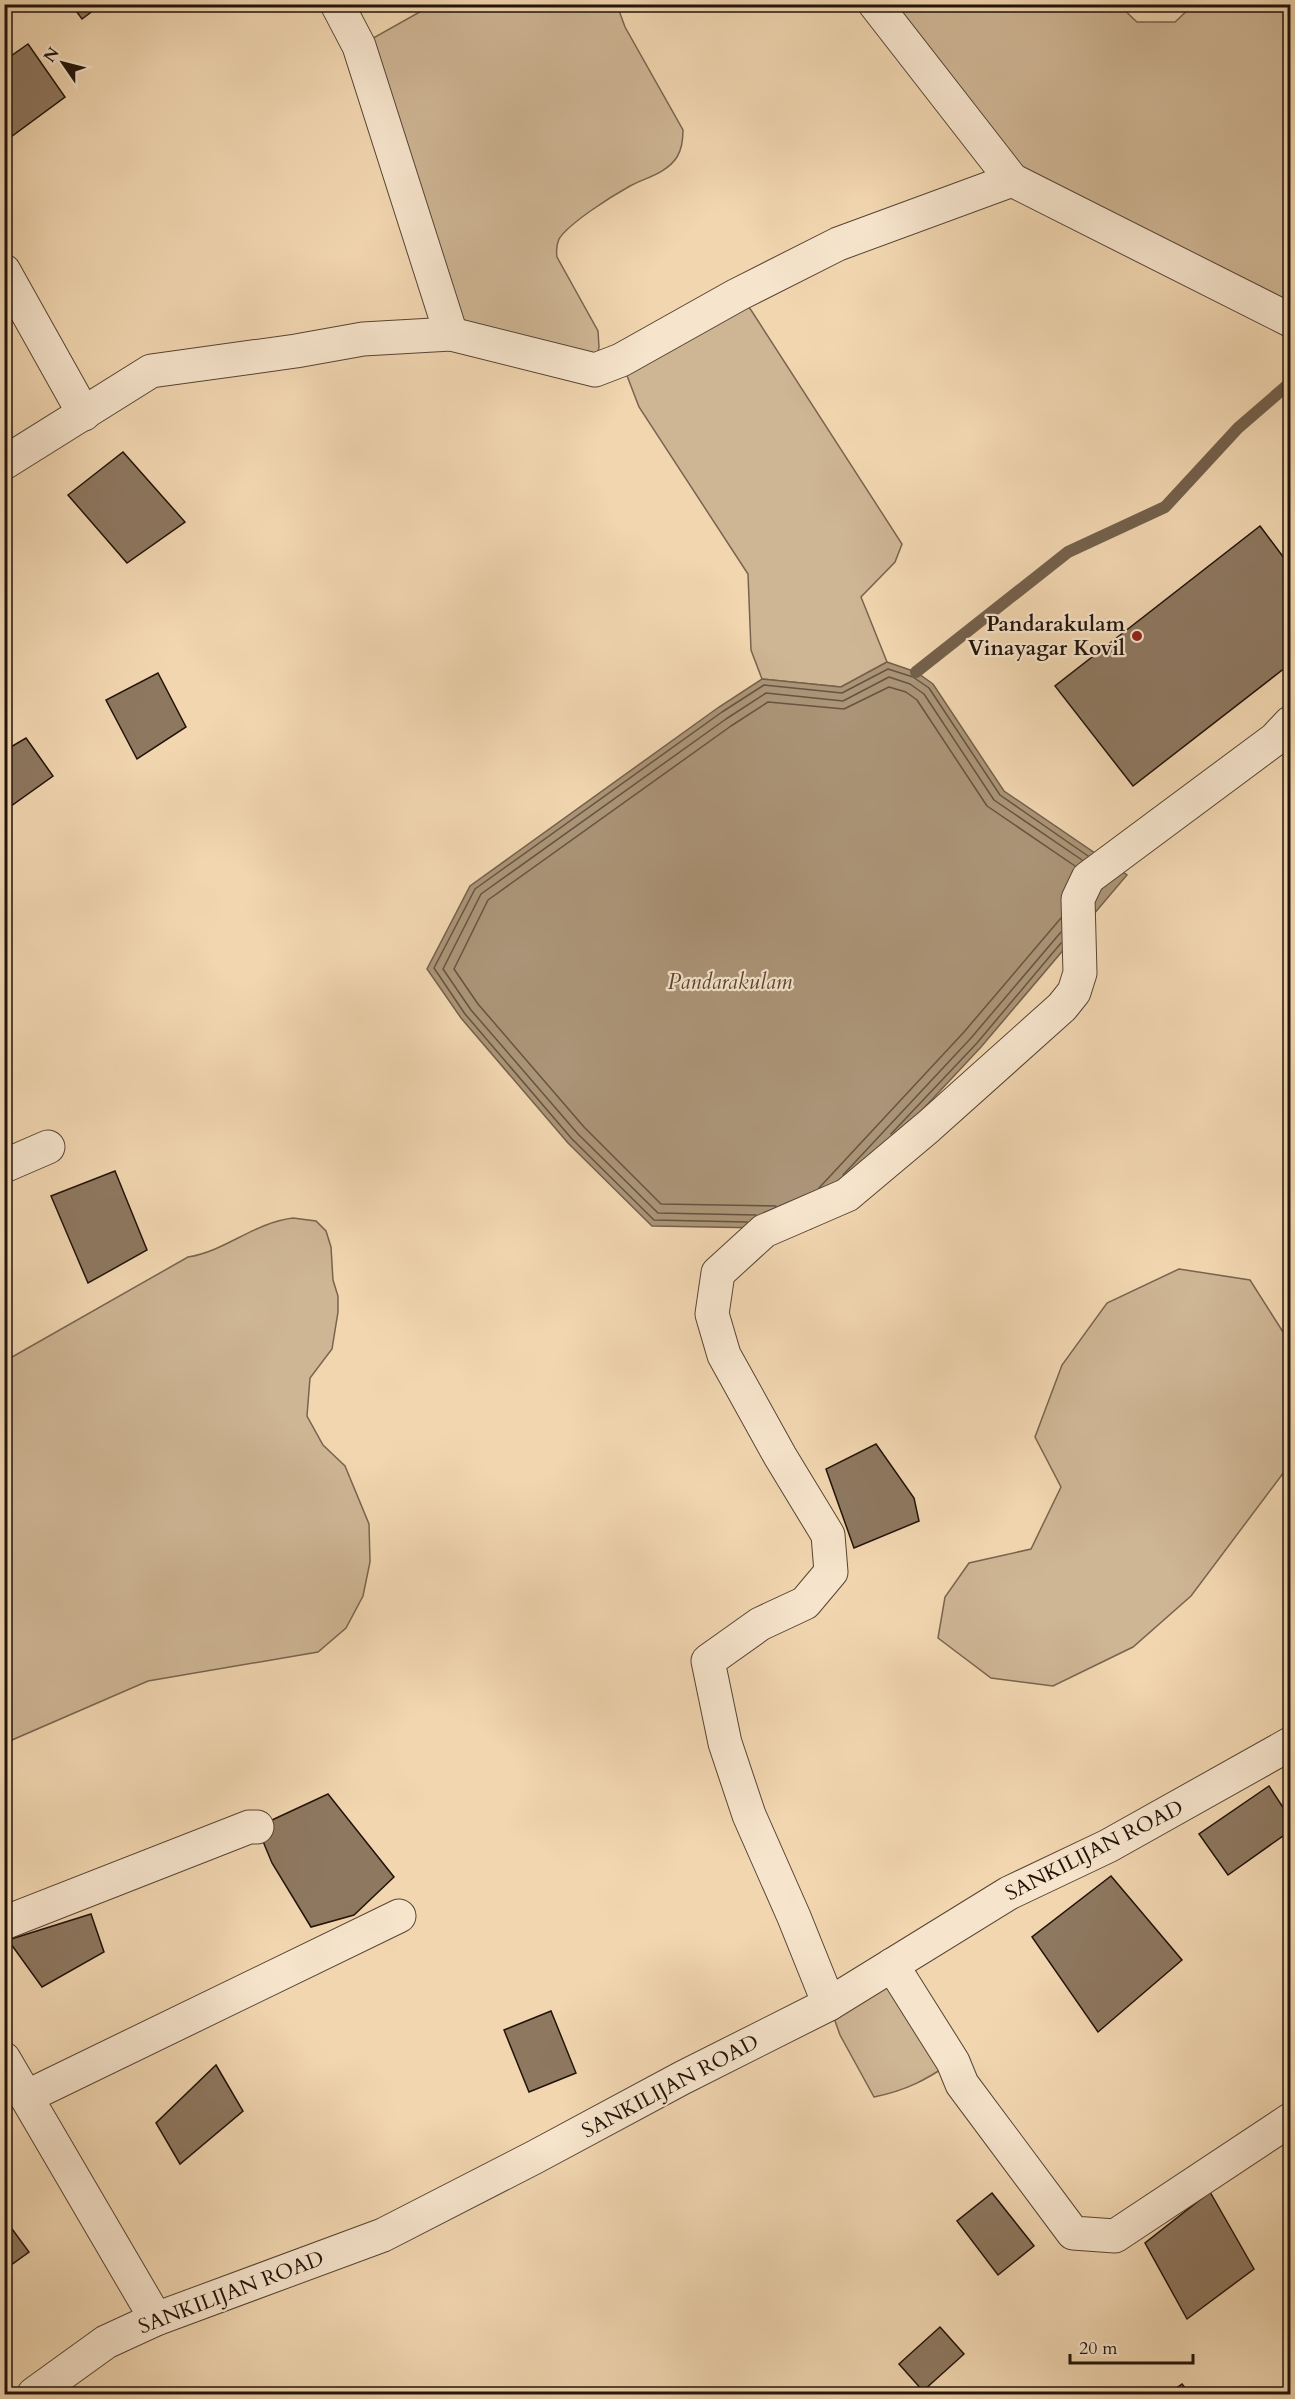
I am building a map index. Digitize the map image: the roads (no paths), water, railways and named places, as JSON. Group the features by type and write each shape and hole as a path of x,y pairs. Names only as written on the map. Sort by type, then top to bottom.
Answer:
{"street":[{"path":"337,4 359,46 451,334"},
{"path":"875,4 1012,180 1290,320"},
{"path":"4,463 151,371 296,351 363,339 451,334 595,370 621,360 737,295 838,244 1012,180"},
{"path":"4,271 84,414"},
{"path":"829,2004 749,1815 725,1743 708,1661 760,1624 805,1603 831,1572 828,1535 780,1456 724,1355 712,1314 718,1273 764,1231 847,1195 928,1127 1062,1007 1074,992 1080,973 1078,899 1088,878 1275,739 1290,723"},
{"path":"4,1166 48,1147"},
{"name":"SANKILIJAN ROAD","path":"34,2394 106,2342 156,2319 383,2235 829,2004 1009,1893 1108,1846 1290,1744"},
{"path":"4,1923 249,1827 257,1827"},
{"path":"28,2096 399,1916"},
{"path":"892,1965 953,2061 962,2084 1073,2234 1115,2236 1290,2120"},
{"path":"4,2059 28,2096 156,2319"}],"water":[{"name":"Pandarakulam","path":"887,662 916,672 933,684 1004,791 1127,875 981,1047 811,1229 652,1226 568,1143 461,1018 427,969 470,886 719,707 762,679 841,687"}],"waterway":[{"path":"916,672 1068,552 1165,507 1238,428 1290,383"}],"place":[{"name":"Pandarakulam Vinayagar Kovil","path":"1137,636"}]}
